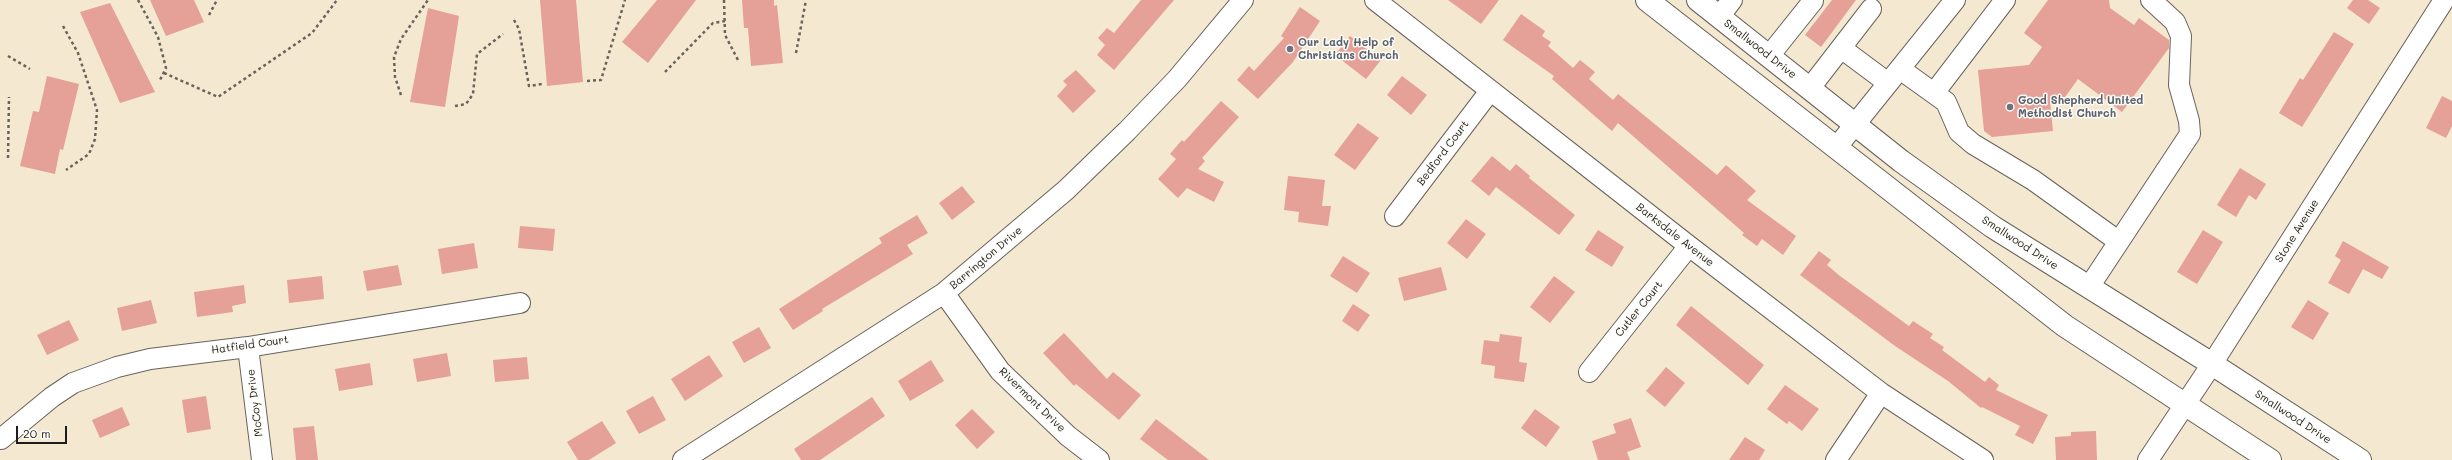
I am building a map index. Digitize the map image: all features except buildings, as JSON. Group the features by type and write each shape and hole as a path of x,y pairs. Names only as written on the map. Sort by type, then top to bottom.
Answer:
{"main road":[{"path":"1646,0 2065,326 2270,460"},
{"name":"Smallwood Drive","path":"1698,0 1726,8 1769,56 1855,124 1969,210 2360,460"}],"street":[{"name":"Barrington Drive","path":"683,460 944,293 1066,190 1127,131 1177,79 1243,0"},
{"name":"Barksdale Avenue","path":"1375,0 1689,246 1881,393 1982,460"},
{"path":"1836,148 1955,0"},
{"path":"1934,93 2005,0"},
{"path":"2088,287 2190,134 2189,121 2179,85 2182,36 2175,22 2151,0"},
{"name":"Stone Avenue","path":"2148,460 2212,364 2444,0"},
{"path":"1769,56 1813,1"},
{"path":"1810,88 1871,9"},
{"path":"1841,48 1894,76 1934,93 1946,102 1959,132 1973,144 2033,180 2118,241"},
{"name":"Bedford Court","path":"1395,216 1490,91"},
{"name":"Cutler Court","path":"1589,372 1689,246"},
{"name":"Rivermont Drive","path":"944,293 1000,371 1068,436 1099,460"},
{"name":"Hatfield Court","path":"1,439 52,397 73,383 93,374 150,359 248,347 520,303"},
{"name":"McCoy Drive","path":"248,347 262,460"},
{"path":"1836,460 1881,393"}],"path":[{"path":"138,0 158,37 166,68 160,80"},
{"path":"209,15 217,0"},
{"path":"164,72 218,97 312,33 337,0"},
{"path":"401,95 395,77 394,57 401,39 428,0"},
{"path":"587,81 601,80 625,0"},
{"path":"724,0 725,35 738,60"},
{"path":"796,53 806,0"},
{"path":"514,20 519,29 529,86 542,84"},
{"path":"665,72 713,22 725,21"},
{"path":"63,26 78,52 96,110 95,139 89,154 66,170"},
{"path":"455,106 466,104 473,94 477,54 503,34"},
{"path":"8,56 30,70"},
{"path":"8,158 9,97"}],"place":[{"name":"Our Lady Help of Christians Church","path":"1290,49"},
{"name":"Good Shepherd United Methodist Church","path":"2010,107"}]}
